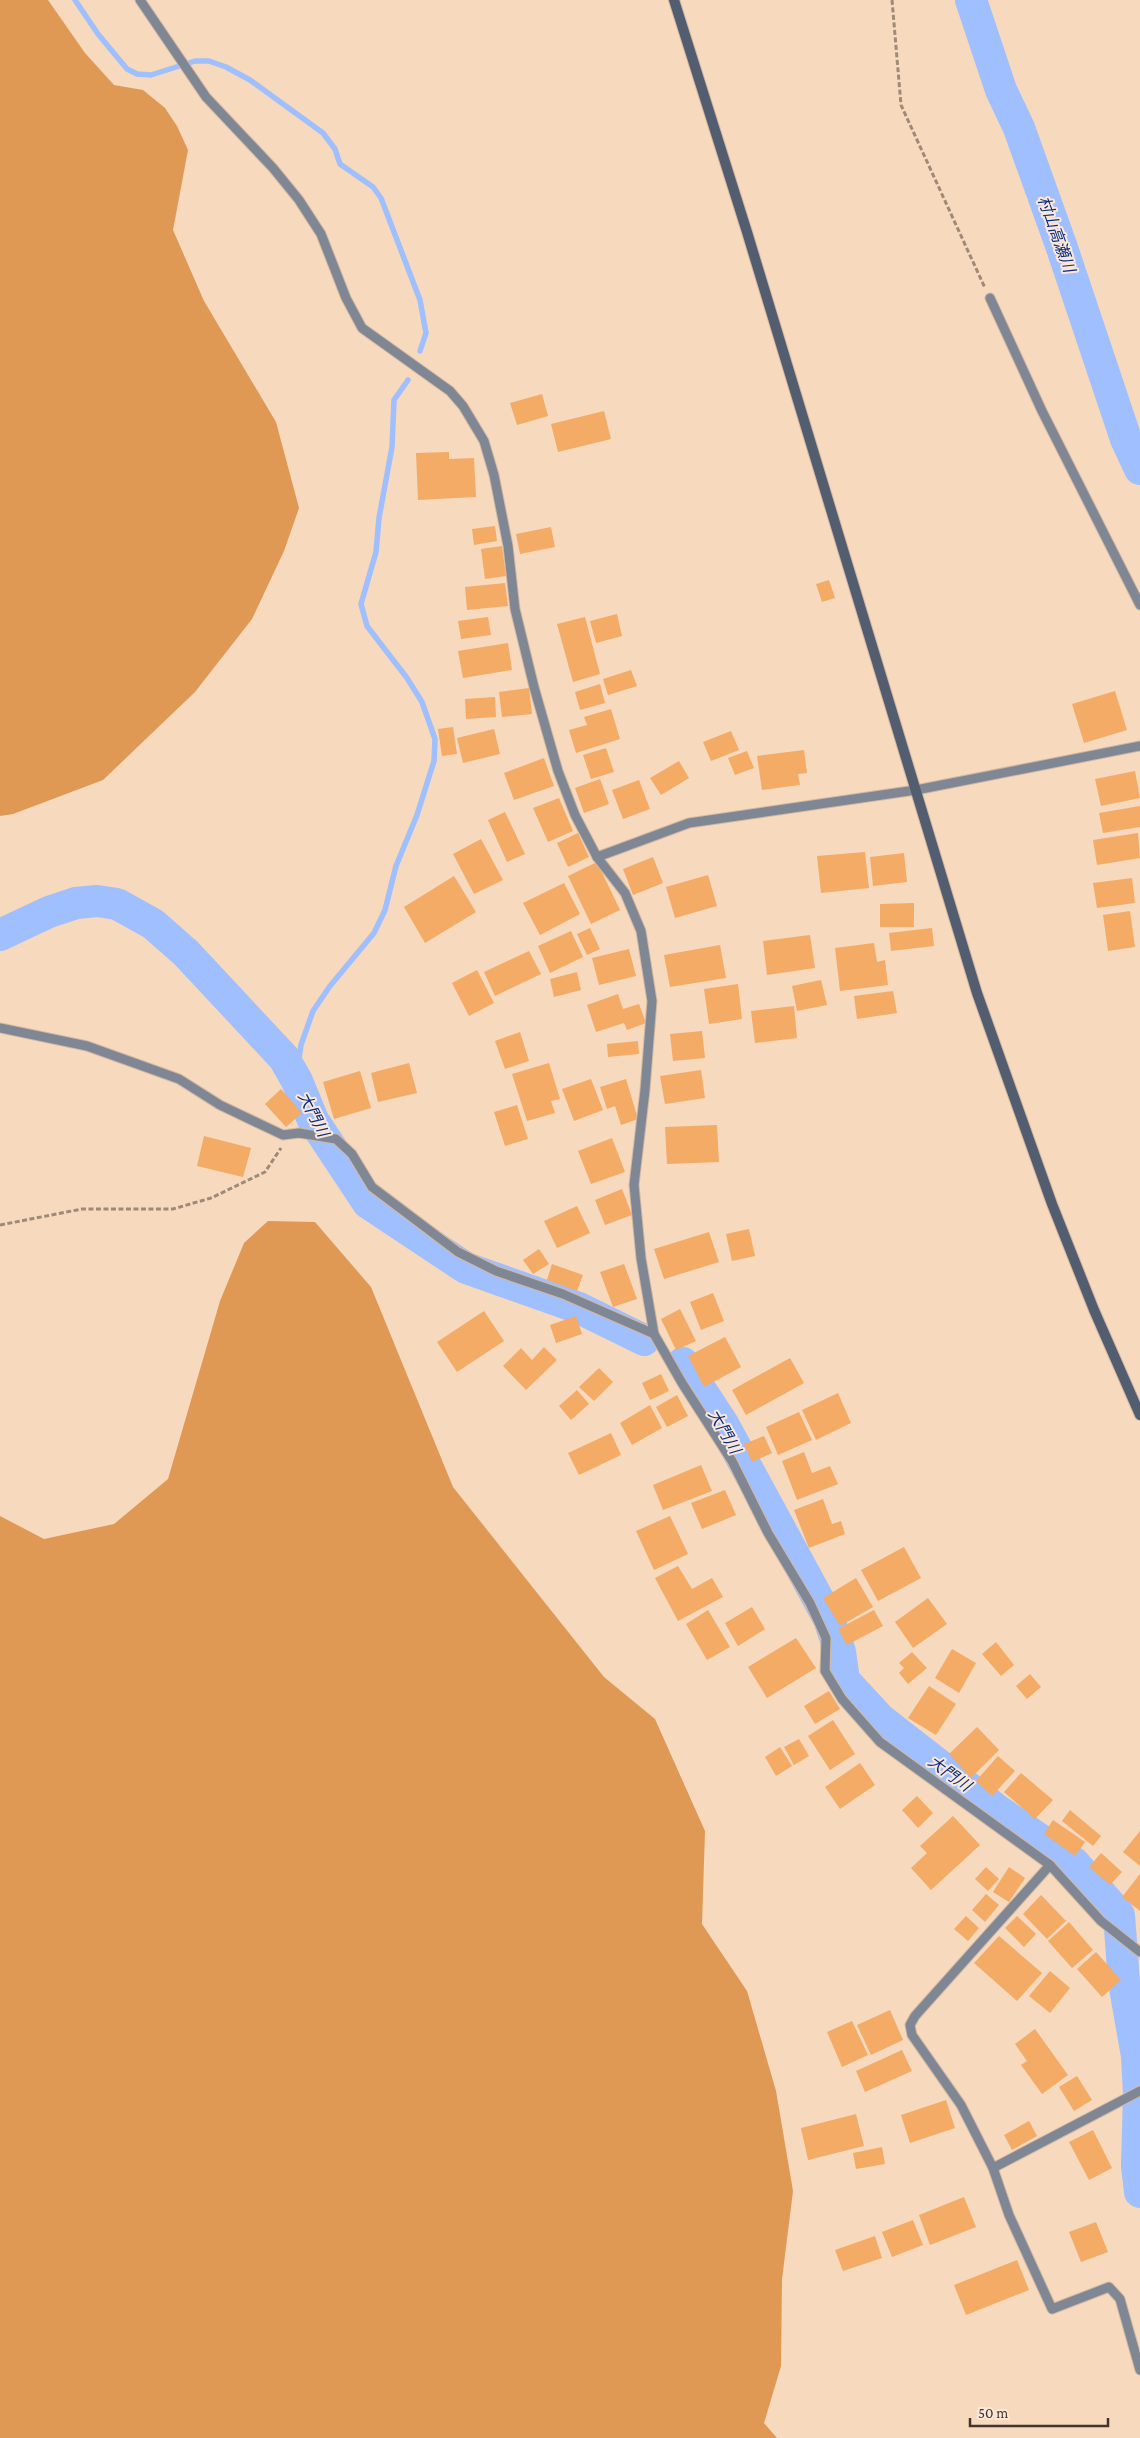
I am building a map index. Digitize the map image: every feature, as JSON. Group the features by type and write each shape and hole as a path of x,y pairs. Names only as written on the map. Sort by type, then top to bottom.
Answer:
{"street":[{"path":"674,0 977,993 1052,1204 1094,1310 1140,1415"}],"lane":[{"path":"140,0 206,97 273,168 299,200 321,234 346,298 362,328 450,391 463,406 484,441 494,475 508,546 515,609 534,687 558,771 575,815 597,857 625,893 641,932 652,1001 645,1090 634,1185 641,1258 654,1334 682,1383 732,1460 768,1532 810,1603 826,1638 825,1672 842,1699 880,1742 1050,1865 1101,1921 1139,1952"},
{"path":"990,298 1042,411 1140,605"},
{"path":"597,857 689,823 916,790 1140,746"},
{"path":"0,1028 87,1046 179,1079 220,1105 283,1135 299,1133 336,1139 352,1154 372,1188 458,1252 496,1271 563,1294 654,1334"},
{"path":"1050,1865 915,2016 910,2025 912,2035 961,2105 994,2168 1009,2215 1052,2309 1109,2288 1120,2298 1140,2370"},
{"path":"994,2168 1140,2091"}],"path":[{"path":"892,0 901,105 990,298"},
{"path":"0,1224 82,1209 173,1209 212,1198 266,1172 281,1148 283,1135"}],"shaded area":[{"path":"0,0 48,0 85,53 114,85 143,90 165,108 177,126 188,150 173,230 204,301 276,422 299,508 284,551 252,619 195,692 103,780 13,814 0,816"},
{"path":"268,1221 315,1222 371,1287 453,1487 604,1677 655,1719 705,1831 702,1924 747,1991 776,2091 793,2191 782,2279 781,2366 764,2423 777,2438 0,2438 0,1516 44,1539 114,1524 168,1479 220,1301 244,1243"}],"building":[{"path":"542,394 548,416 517,425 510,403"},
{"path":"604,411 611,439 558,452 551,424"},
{"path":"449,452 449,459 474,458 476,497 418,500 416,453"},
{"path":"495,526 497,541 474,545 472,529"},
{"path":"551,527 555,547 520,554 516,534"},
{"path":"502,546 506,576 485,579 481,549"},
{"path":"829,580 835,598 822,602 816,584"},
{"path":"505,583 508,606 467,610 465,587"},
{"path":"617,614 622,636 596,643 590,621"},
{"path":"488,617 491,635 461,639 458,621"},
{"path":"585,617 600,674 573,682 557,624"},
{"path":"508,643 512,670 463,678 458,651"},
{"path":"631,670 637,686 608,695 603,679"},
{"path":"600,684 605,703 580,710 575,692"},
{"path":"529,688 532,714 502,717 499,692"},
{"path":"1115,691 1127,730 1084,743 1072,704"},
{"path":"495,697 496,717 466,719 465,699"},
{"path":"611,709 620,739 576,753 569,730 587,725 584,717"},
{"path":"453,727 457,754 442,756 438,729"},
{"path":"494,729 500,754 463,763 457,738"},
{"path":"731,731 739,750 711,761 703,742"},
{"path":"606,748 614,772 591,779 583,755"},
{"path":"804,750 807,773 798,774 800,785 762,790 757,756"},
{"path":"747,751 754,768 735,775 728,758"},
{"path":"544,758 554,786 514,800 504,773"},
{"path":"679,761 689,778 661,795 650,778"},
{"path":"1135,771 1140,798 1101,806 1095,779"},
{"path":"600,779 609,804 584,813 575,788"},
{"path":"639,780 650,809 623,819 612,790"},
{"path":"559,798 573,831 548,842 533,808"},
{"path":"1140,806 1140,827 1103,833 1099,813"},
{"path":"505,812 525,854 507,862 488,820"},
{"path":"578,833 589,857 568,867 557,843"},
{"path":"1138,833 1140,858 1097,865 1093,840"},
{"path":"481,839 503,880 474,894 453,854"},
{"path":"865,852 869,888 821,893 817,856"},
{"path":"904,853 907,882 873,886 870,857"},
{"path":"653,857 663,883 633,895 623,869"},
{"path":"597,862 620,910 591,924 568,876"},
{"path":"708,875 717,906 675,918 666,887"},
{"path":"454,876 476,912 425,943 404,907"},
{"path":"1132,878 1135,903 1097,908 1093,883"},
{"path":"564,883 580,914 540,935 523,903"},
{"path":"914,903 914,927 880,927 880,904"},
{"path":"1130,911 1135,947 1108,951 1103,915"},
{"path":"590,928 600,949 587,955 577,934"},
{"path":"932,928 934,946 891,951 889,933"},
{"path":"571,931 583,957 550,973 538,946"},
{"path":"810,935 815,968 767,975 763,941"},
{"path":"874,943 877,962 885,960 888,985 840,991 835,948"},
{"path":"720,945 726,978 670,987 664,955"},
{"path":"629,949 636,976 599,985 592,958"},
{"path":"529,951 541,974 495,996 484,972"},
{"path":"477,970 494,1003 469,1016 452,983"},
{"path":"577,972 581,990 554,997 550,979"},
{"path":"821,980 827,1005 797,1011 792,986"},
{"path":"738,984 742,1019 709,1024 704,989"},
{"path":"893,991 897,1013 857,1019 854,996"},
{"path":"618,994 623,1009 639,1004 646,1023 627,1030 624,1023 596,1032 587,1005"},
{"path":"794,1006 797,1038 755,1043 751,1011"},
{"path":"702,1031 705,1058 673,1061 670,1034"},
{"path":"520,1032 529,1061 505,1069 495,1041"},
{"path":"638,1041 639,1054 608,1057 607,1044"},
{"path":"409,1063 417,1093 378,1102 371,1073"},
{"path":"549,1063 560,1099 551,1101 555,1113 527,1121 512,1074"},
{"path":"701,1070 705,1098 665,1104 660,1076"},
{"path":"360,1071 371,1108 334,1119 323,1082"},
{"path":"591,1079 603,1110 574,1121 562,1089"},
{"path":"626,1079 638,1119 621,1125 615,1106 607,1109 600,1087"},
{"path":"281,1089 302,1113 286,1127 265,1104"},
{"path":"517,1105 528,1139 505,1146 494,1112"},
{"path":"717,1125 719,1162 667,1164 665,1127"},
{"path":"204,1136 251,1148 243,1177 197,1166"},
{"path":"612,1138 625,1172 591,1184 578,1151"},
{"path":"622,1189 632,1215 605,1225 595,1200"},
{"path":"577,1206 590,1233 557,1248 544,1221"},
{"path":"749,1229 755,1256 732,1261 726,1234"},
{"path":"709,1232 719,1262 664,1279 654,1249"},
{"path":"539,1249 549,1264 533,1274 523,1260"},
{"path":"552,1264 583,1275 577,1291 547,1280"},
{"path":"624,1264 637,1299 613,1307 600,1272"},
{"path":"713,1293 724,1321 701,1330 690,1302"},
{"path":"680,1309 696,1341 676,1350 661,1319"},
{"path":"484,1311 504,1341 457,1372 437,1342"},
{"path":"576,1316 582,1334 556,1343 550,1325"},
{"path":"725,1337 741,1367 704,1387 688,1356"},
{"path":"544,1347 557,1360 526,1390 503,1366 521,1348 532,1360"},
{"path":"790,1358 804,1383 746,1415 732,1390"},
{"path":"599,1368 613,1382 594,1401 579,1387"},
{"path":"661,1374 669,1391 650,1400 642,1383"},
{"path":"577,1390 589,1404 571,1420 559,1406"},
{"path":"838,1393 851,1423 816,1440 802,1410"},
{"path":"677,1395 688,1416 667,1427 656,1407"},
{"path":"650,1405 662,1428 632,1445 620,1423"},
{"path":"799,1412 812,1440 778,1455 766,1427"},
{"path":"611,1433 621,1455 579,1475 568,1453"},
{"path":"764,1436 772,1453 752,1462 744,1444"},
{"path":"804,1452 812,1473 830,1466 838,1484 797,1500 782,1461"},
{"path":"701,1465 712,1491 663,1510 653,1485"},
{"path":"725,1490 736,1515 702,1529 691,1503"},
{"path":"823,1499 832,1524 841,1521 845,1534 809,1548 794,1510"},
{"path":"670,1516 688,1554 654,1570 636,1531"},
{"path":"904,1547 921,1578 878,1601 861,1570"},
{"path":"678,1566 692,1589 712,1578 723,1597 678,1621 655,1578"},
{"path":"856,1578 873,1607 840,1626 823,1598"},
{"path":"928,1598 947,1624 913,1648 895,1622"},
{"path":"752,1607 765,1629 738,1646 725,1623"},
{"path":"708,1610 730,1647 707,1660 686,1624"},
{"path":"874,1610 883,1626 847,1645 838,1629"},
{"path":"796,1638 816,1668 767,1698 748,1667"},
{"path":"996,1642 1014,1665 1001,1676 982,1654"},
{"path":"952,1649 976,1663 959,1693 935,1678"},
{"path":"912,1652 927,1668 908,1684 899,1673 904,1668 899,1663"},
{"path":"1030,1674 1041,1687 1027,1699 1016,1686"},
{"path":"929,1686 956,1704 936,1735 908,1718"},
{"path":"829,1691 840,1709 815,1724 804,1706"},
{"path":"833,1720 855,1754 830,1770 808,1736"},
{"path":"977,1727 999,1750 971,1778 949,1754"},
{"path":"799,1739 809,1756 794,1765 784,1747"},
{"path":"780,1747 792,1766 776,1776 765,1757"},
{"path":"998,1756 1015,1771 992,1796 976,1781"},
{"path":"860,1763 875,1785 840,1809 825,1787"},
{"path":"1021,1773 1053,1800 1035,1819 1004,1792"},
{"path":"917,1796 933,1813 918,1828 902,1810"},
{"path":"1070,1810 1101,1836 1093,1846 1062,1821"},
{"path":"953,1816 980,1845 931,1890 911,1868 927,1853 920,1846"},
{"path":"1053,1820 1085,1842 1075,1856 1044,1834"},
{"path":"1140,1831 1140,1866 1123,1852"},
{"path":"1101,1853 1122,1872 1110,1885 1089,1867"},
{"path":"986,1867 999,1879 988,1891 975,1879"},
{"path":"1009,1867 1025,1878 1009,1902 993,1892"},
{"path":"1140,1874 1140,1911 1122,1897"},
{"path":"986,1894 999,1905 985,1922 972,1910"},
{"path":"1041,1895 1066,1921 1047,1939 1023,1914"},
{"path":"966,1916 979,1928 968,1941 954,1929"},
{"path":"1017,1916 1036,1934 1024,1947 1005,1928"},
{"path":"1069,1922 1093,1950 1072,1968 1048,1941"},
{"path":"999,1936 1042,1973 1017,2001 974,1963"},
{"path":"1096,1952 1121,1980 1102,1997 1077,1969"},
{"path":"1050,1971 1070,1988 1050,2013 1029,1996"},
{"path":"890,2010 903,2040 871,2055 857,2025"},
{"path":"852,2021 868,2055 842,2067 827,2032"},
{"path":"1035,2029 1068,2075 1042,2094 1021,2065 1027,2061 1015,2044"},
{"path":"902,2050 912,2071 865,2092 856,2071"},
{"path":"1077,2076 1092,2100 1074,2111 1059,2087"},
{"path":"946,2100 955,2128 910,2143 901,2115"},
{"path":"856,2114 864,2146 808,2160 801,2128"},
{"path":"1029,2121 1037,2136 1012,2150 1004,2135"},
{"path":"1093,2130 1112,2168 1089,2180 1069,2142"},
{"path":"882,2147 885,2164 856,2169 853,2153"},
{"path":"964,2197 976,2227 930,2245 919,2215"},
{"path":"913,2220 923,2245 892,2257 882,2232"},
{"path":"1096,2222 1108,2252 1081,2262 1069,2232"},
{"path":"875,2236 882,2258 843,2271 835,2250"},
{"path":"1017,2260 1029,2290 966,2315 954,2285"}],"waterway":[{"path":"75,0 98,34 127,69 137,74 151,75 195,61 209,61 226,67 250,80 323,133 335,149 340,164 373,187 381,198 420,300 426,333 420,351"},
{"name":"村山高瀬川","path":"971,0 1001,90 1019,128 1062,248 1126,439 1140,469"},
{"path":"296,1078 301,1045 313,1011 330,986 374,933 385,910 396,866 417,815 434,761 435,739 422,702 407,678 367,626 361,604 376,552 379,518 392,447 394,400 408,380"},
{"name":"大門川","path":"0,935 49,912 76,903 97,901 117,904 153,924 186,953 284,1058 297,1081 313,1120 368,1203 466,1268 579,1308 644,1340"},
{"name":"大門川","path":"683,1363 723,1424 829,1619 840,1652 844,1680 881,1720 997,1810 1074,1863 1119,1915 1124,1982 1137,2056 1139,2094 1137,2166 1140,2192"}]}
